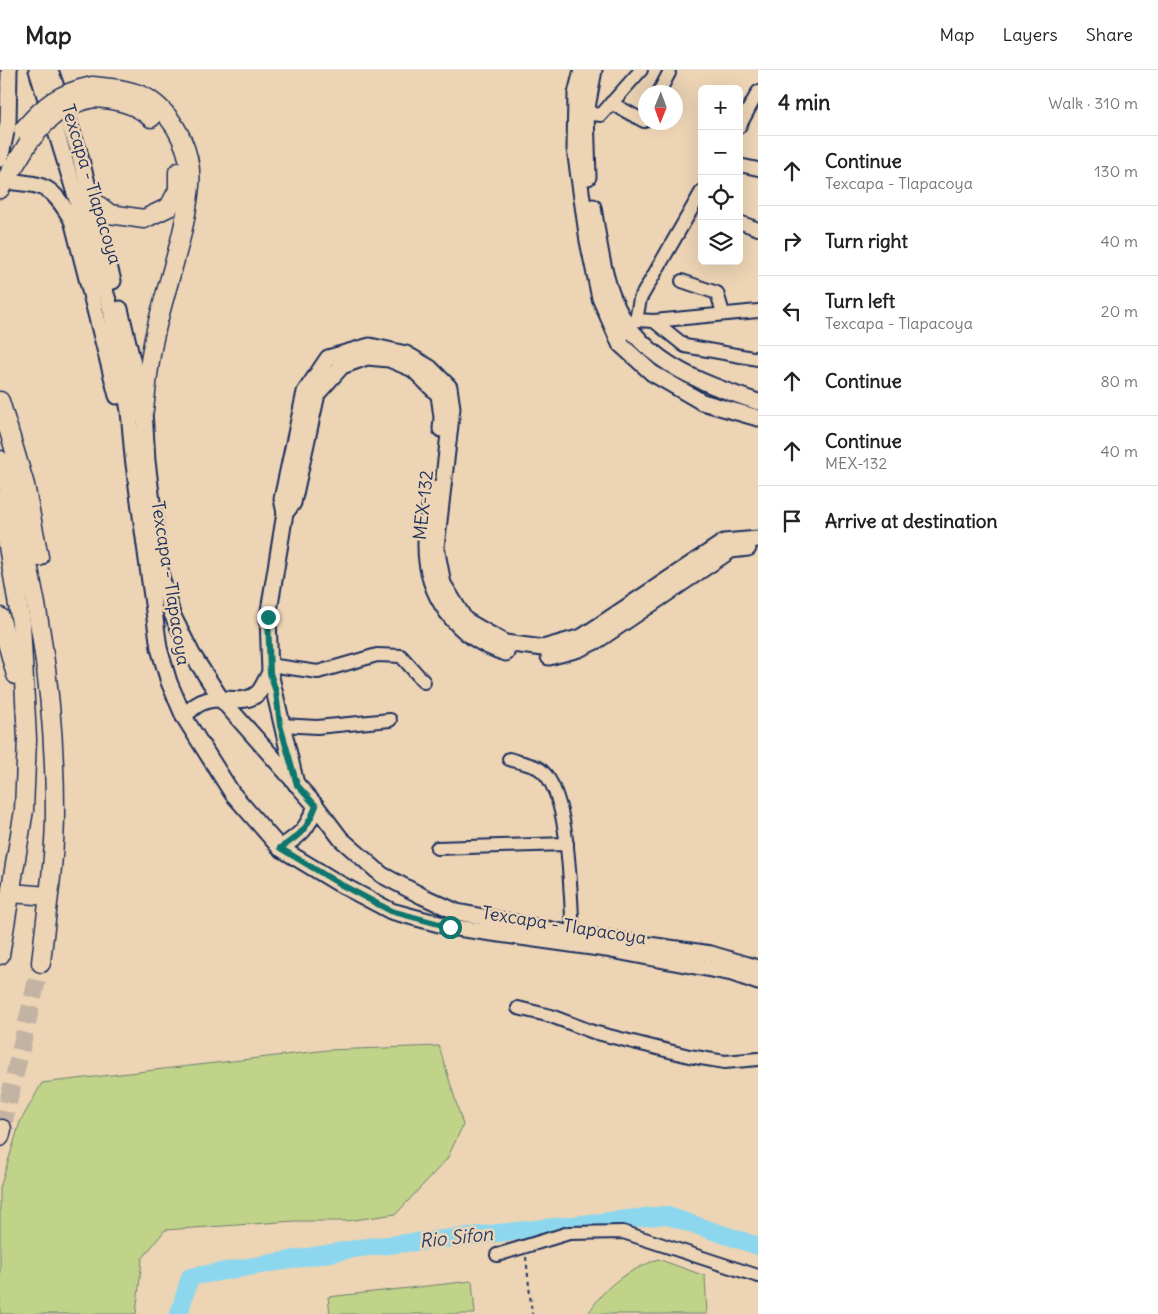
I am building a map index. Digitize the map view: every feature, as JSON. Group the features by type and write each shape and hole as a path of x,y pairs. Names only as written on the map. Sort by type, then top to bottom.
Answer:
{"highway":[{"path":"2,179 26,136 54,99 72,90 93,92 117,88 150,100 170,120 182,137 188,158 190,185 180,238 154,336 144,410"},
{"path":"90,199 110,214 144,219 169,207 178,190 178,160 165,131 143,110 108,99 93,92"},
{"path":"0,401 24,485 47,599 55,709 53,734"},
{"path":"0,460 30,570 42,644 53,734 55,814 41,963"},
{"path":"0,499 21,623 26,712 24,810 0,955"},
{"path":"0,617 26,712"},
{"path":"11,893 48,896"}],"main road":[{"path":"0,160 8,123 9,70"},
{"name":"Texcapa - Tlapacoya","path":"37,70 111,310 129,411 133,457 159,648 169,682 184,717 232,794 280,848 338,883 391,911 450,927 606,949 732,972 758,982"},
{"name":"Texcapa - Tlapacoya","path":"50,70 78,150 120,306 144,410 147,461 161,576 172,614 192,654 221,699 316,806 341,839 382,875 422,896 457,912 573,934 712,954 758,968"},
{"path":"582,70 576,94 575,148 577,167 588,241 600,298 620,344 652,373 702,402 758,418"},
{"path":"594,70 586,113 586,166 602,263 611,294 648,348 676,369 707,385 758,402"},
{"path":"2,179 36,184 56,194 72,220 133,457"},
{"name":"MEX-132","path":"297,785 280,725 276,692 270,669 268,617 284,513 282,499 305,392 328,358 370,346 406,354 430,368 449,387 452,408 436,547 443,584 465,620 505,643 542,648 582,637 724,542 758,538"},
{"name":"MEX-132","path":"284,513 293,503 316,394 342,366 367,356 389,359 413,369 439,395 442,417 426,542 428,573 441,607 469,636 504,653 545,658 579,649 598,640 731,550 758,548"},
{"path":"184,717 191,708 204,700 243,699 258,694 270,669"},
{"path":"280,848 297,837 308,826 316,806"}],"street":[{"path":"586,113 601,115 641,70"},
{"path":"663,85 669,73"},
{"path":"743,120 756,98"},
{"path":"611,103 638,118"},
{"path":"743,166 758,169"},
{"path":"620,344 640,299 698,202"},
{"path":"743,223 758,229"},
{"path":"682,281 717,293 723,313"},
{"path":"631,322 758,311"},
{"path":"654,321 685,346 758,359"},
{"path":"270,669 318,672 377,655 401,656 424,682"},
{"path":"280,725 318,727 390,720"},
{"path":"509,760 538,768 548,778 562,810 573,934"},
{"path":"437,848 566,844"},
{"path":"518,1008 551,1016 592,1032 689,1056 725,1062 758,1060"},
{"path":"497,1255 569,1233 623,1232 758,1276"}],"path":[{"path":"525,1246 532,1314"}],"green space":[{"path":"439,1046 463,1125 447,1159 396,1214 347,1221 295,1221 165,1230 142,1259 136,1314 0,1314 0,1188 20,1122 42,1083 328,1050"},
{"path":"658,1259 705,1276 707,1314 588,1314 610,1286 627,1274"},
{"path":"472,1281 475,1314 330,1314 328,1297"}],"waterway":[{"name":"Rio Sifon","path":"179,1314 190,1277 360,1248 665,1215 758,1246"}],"tunnel":[{"path":"2,1129 41,963"}],"route":[{"path":"268,617 270,673 276,692 280,725 297,785 316,806 308,826 297,837 280,848 338,883 391,911 450,927"}]}
